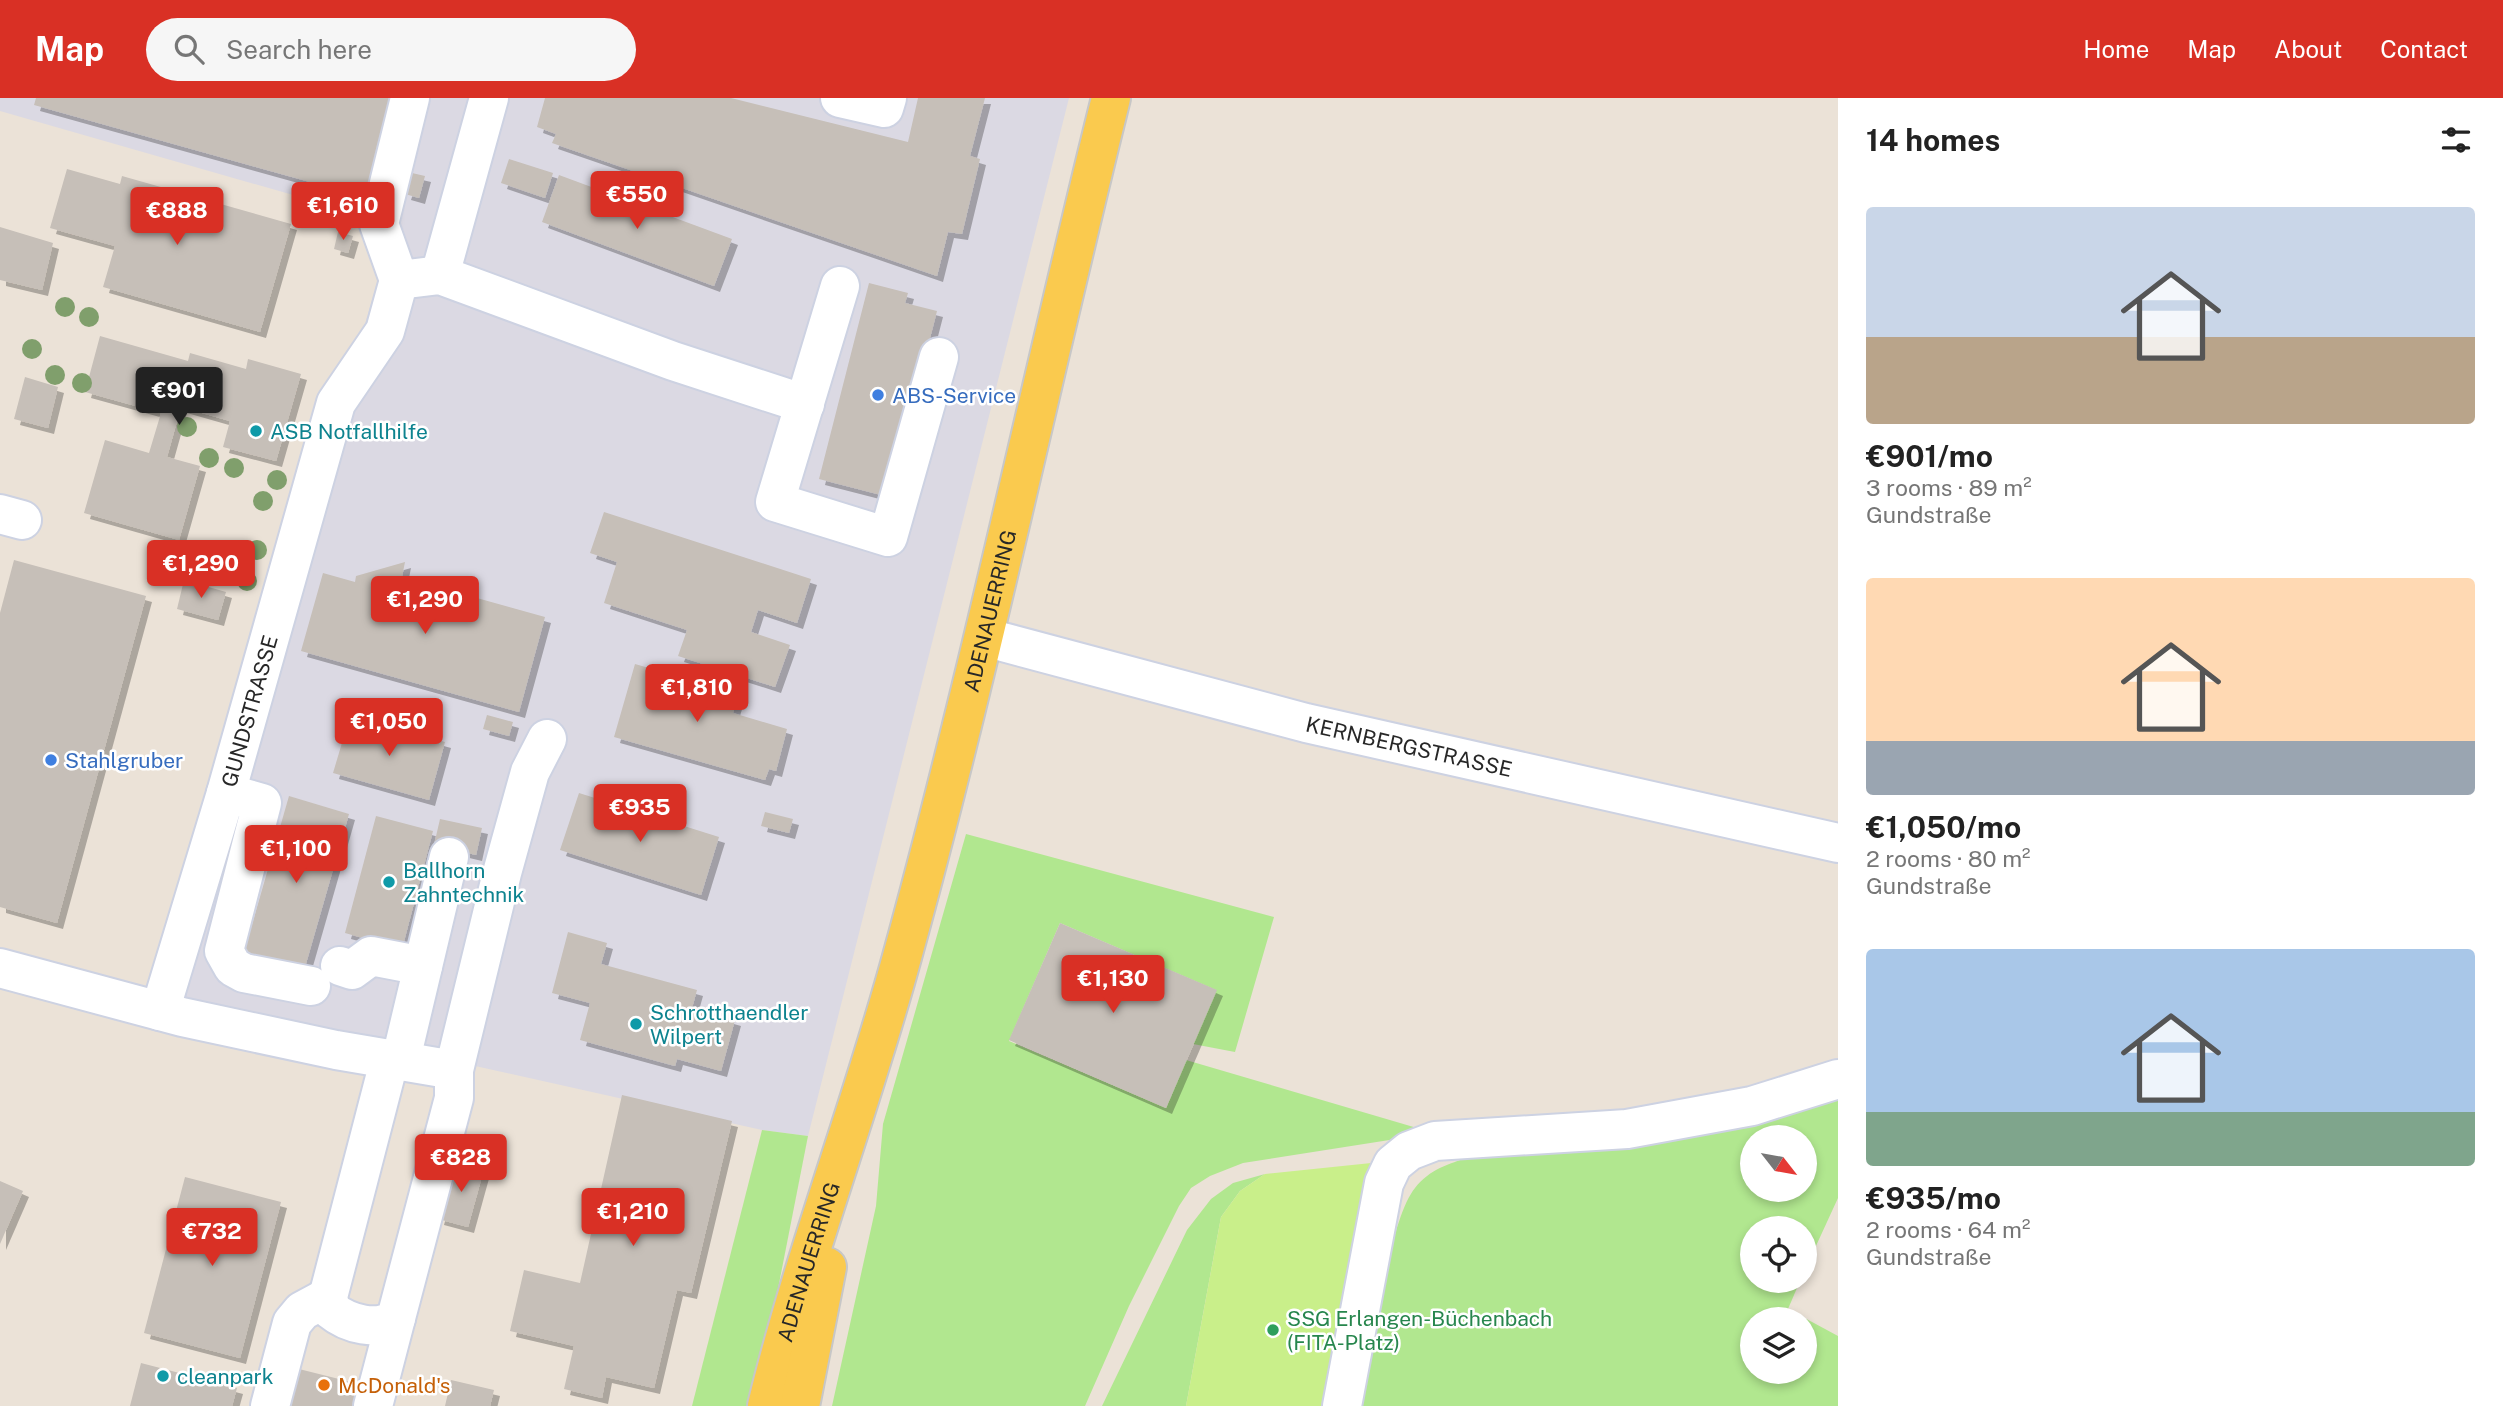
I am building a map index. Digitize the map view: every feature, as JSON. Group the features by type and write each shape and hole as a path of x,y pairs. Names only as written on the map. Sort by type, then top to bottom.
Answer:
{"main road":[{"name":"ADENAUERRING","path":"767,1406 811,1242 855,1120 902,957 984,638 1111,98"},
{"name":"ADENAUERRING","path":"800,1406 855,1120"}],"street":[{"path":"410,98 379,224 399,280 440,275 674,361 790,399"},
{"path":"440,275 489,98"},
{"path":"840,98 884,108 887,98"},
{"name":"GUNDSTRASSE","path":"160,1011 226,793 336,402 385,331 399,280"},
{"path":"840,286 790,399 775,502 888,537 939,357"},
{"name":"KERNBERGSTRASSE","path":"984,638 1306,723 1838,843"},
{"path":"373,1406 454,1098 454,1070 502,873 530,772 547,739"},
{"path":"226,793 262,803 224,950 233,967 244,973 326,976 352,970 371,956 423,966"},
{"path":"396,1318 387,1325 376,1326 341,1318 331,1310 328,1297 423,966 450,857"},
{"path":"0,968 160,1011 335,1051 454,1070"},
{"path":"1342,1406 1384,1183 1394,1164 1409,1151 1434,1141 1462,1137 1627,1129 1752,1106 1838,1079"},
{"path":"270,1406 292,1323 302,1311 328,1297"}],"shaded area":[{"path":"0,98 1069,98 808,1136 762,1130 170,998 394,224 0,111"}],"green space":[{"path":"966,834 1274,917 1235,1052 1193,1044 1216,990 1060,923 1009,1041 1166,1108 1186,1060 1434,1133 1243,1163 1210,1176 1191,1188 1179,1206 1129,1306 1085,1406 832,1406 876,1206 883,1124"},
{"path":"1838,1095 1838,1198 1817,1244 1817,1216 1740,1216 1740,1293 1795,1293 1789,1307 1740,1307 1740,1384 1817,1384 1817,1325 1838,1336 1838,1406 1361,1406 1389,1259 1405,1205 1415,1188 1427,1176 1470,1157"},
{"path":"762,1130 808,1136 755,1406 692,1406"},
{"name":"SSG Erlangen-Büchenbach (FITA-Platz)","path":"1381,1162 1332,1406 1186,1406 1221,1217 1240,1191 1265,1174"},
{"path":"1265,1174 1240,1191 1221,1217 1186,1406 1102,1406 1187,1230 1211,1199 1233,1183"}],"building":[{"path":"36,98 391,98 364,197 34,105"},
{"path":"545,98 731,98 908,142 918,98 985,98 970,156 980,159 962,234 948,232 937,276 552,143 556,134 537,127"},
{"path":"509,159 553,173 545,198 501,183"},
{"path":"67,169 120,184 122,176 291,224 260,332 103,287 115,246 50,228"},
{"path":"412,173 425,176 419,198 405,194"},
{"path":"559,175 732,239 714,286 542,222"},
{"path":"0,227 53,243 42,290 0,280"},
{"path":"338,232 353,236 348,253 334,249"},
{"name":"ABS-Service","path":"869,283 908,293 905,303 937,311 889,497 819,479"},
{"name":"ASB Notfallhilfe","path":"100,336 188,361 190,353 246,369 248,359 301,374 276,461 223,447 230,421 181,407 167,457 200,466 179,540 84,513 105,440 149,453 161,413 85,392"},
{"path":"25,377 58,387 48,428 14,419"},
{"path":"604,512 811,579 797,623 758,610 751,632 790,645 775,687 678,656 687,630 604,603 617,562 590,553"},
{"name":"Stahlgruber","path":"14,560 146,596 57,923 0,907 0,613"},
{"path":"405,562 402,577 545,617 519,712 301,651 323,573 355,582 356,576"},
{"path":"184,580 226,592 218,620 177,609"},
{"path":"635,664 739,694 733,713 787,729 776,771 769,769 765,780 614,737"},
{"path":"487,715 513,722 509,736 483,729"},
{"path":"350,716 445,742 429,800 333,773"},
{"path":"579,793 719,837 701,895 560,850"},
{"path":"289,796 349,814 303,974 243,956"},
{"path":"765,812 793,819 789,833 761,826"},
{"name":"Ballhorn Zahntechnik","path":"376,816 433,831 402,949 345,933"},
{"path":"440,819 482,828 476,855 434,845"},
{"path":"1060,923 1217,990 1166,1108 1009,1040"},
{"name":"Schrotthaendler Wilpert","path":"568,932 607,943 601,964 697,990 692,1008 735,1020 721,1071 677,1059 675,1066 580,1040 590,1003 552,993"},
{"path":"622,1095 732,1121 691,1293 677,1290 654,1388 606,1377 602,1398 564,1389 574,1346 510,1331 524,1270 580,1283"},
{"path":"454,1161 484,1169 468,1227 438,1219"},
{"path":"185,1177 281,1202 240,1358 144,1333"},
{"path":"0,1181 23,1191 0,1244"},
{"name":"cleanpark","path":"141,1363 237,1388 232,1406 130,1406"},
{"name":"McDonald's","path":"291,1367 367,1386 361,1406 281,1406"},
{"path":"451,1380 494,1390 490,1406 445,1406"}],"place":[{"name":"ABS-Service","path":"878,395"},
{"name":"ASB Notfallhilfe","path":"256,431"},
{"name":"Stahlgruber","path":"51,760"},
{"name":"Ballhorn Zahntechnik","path":"389,882"},
{"name":"Schrotthaendler Wilpert","path":"636,1024"},
{"name":"SSG Erlangen-Büchenbach (FITA-Platz)","path":"1273,1330"},
{"name":"cleanpark","path":"163,1376"},
{"name":"McDonald's","path":"324,1385"}]}
